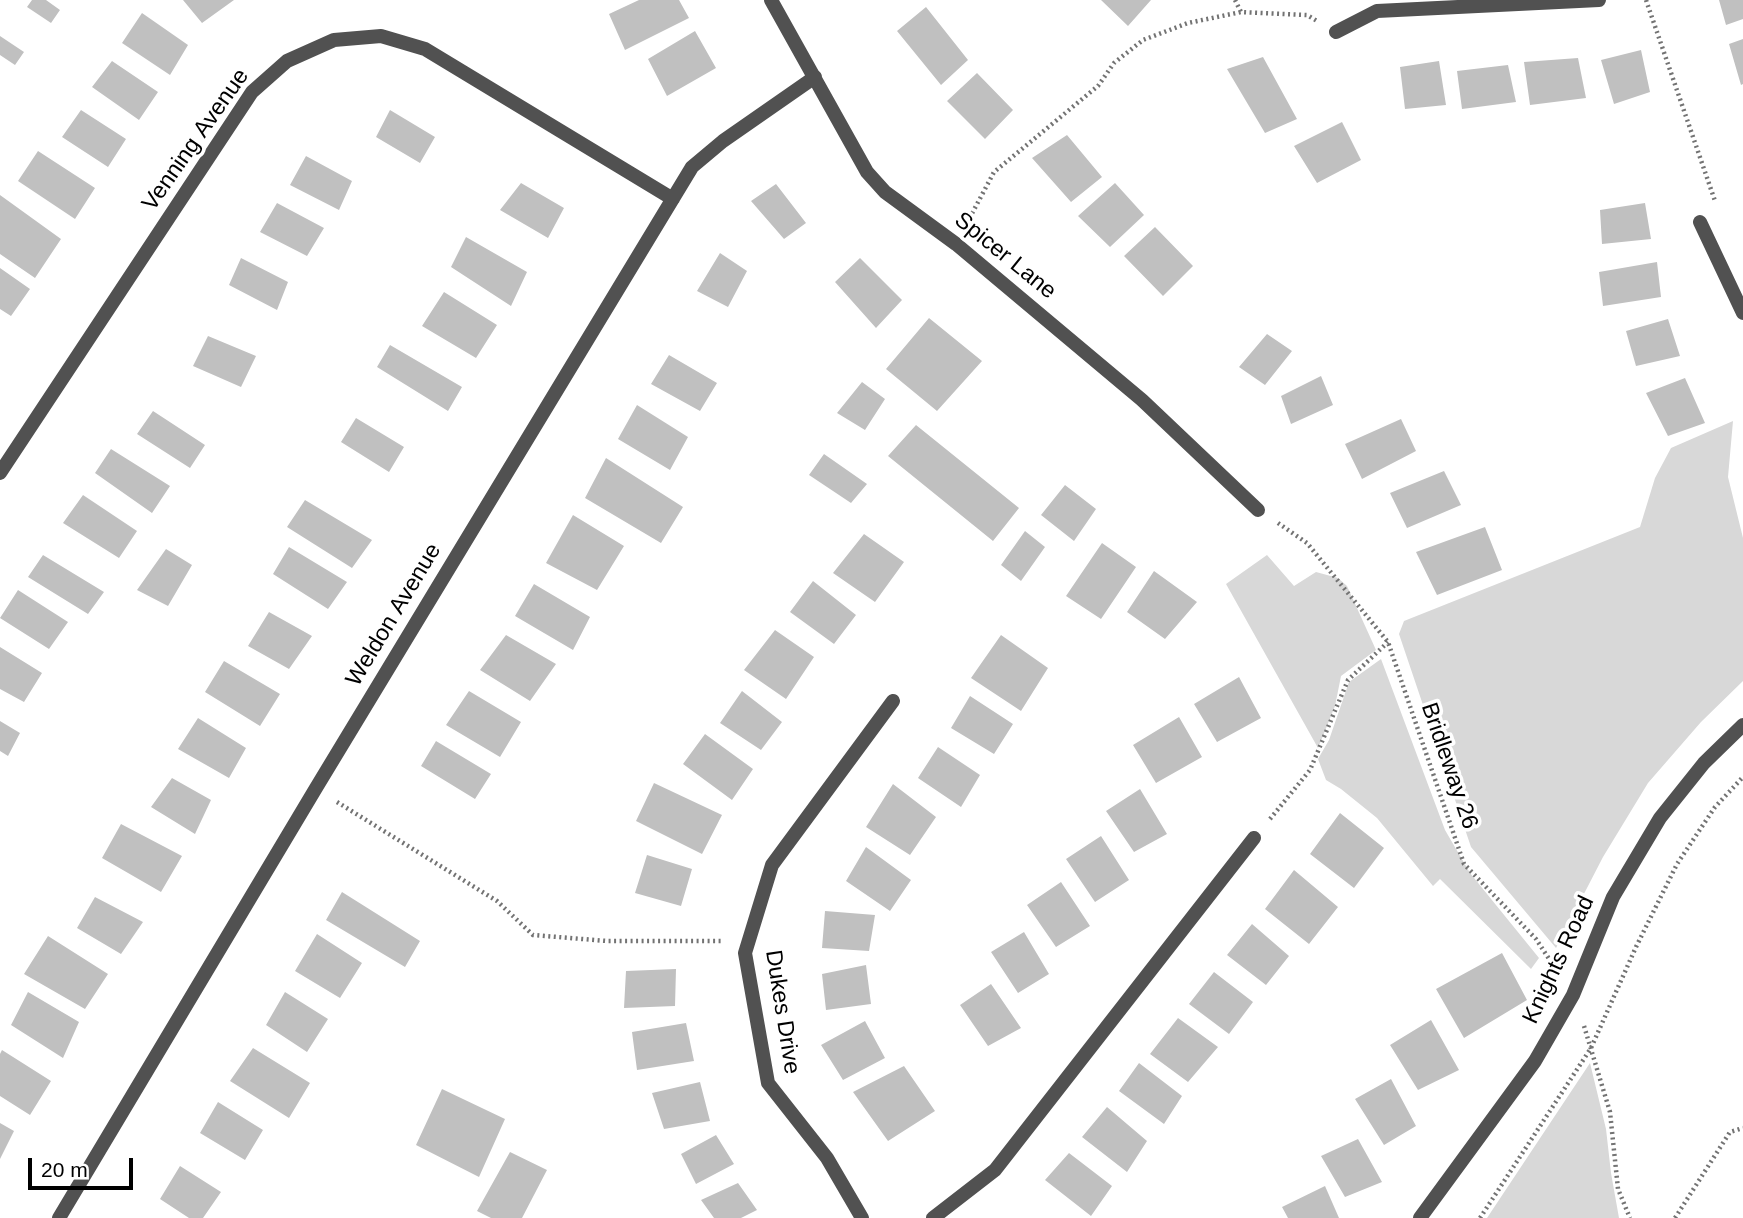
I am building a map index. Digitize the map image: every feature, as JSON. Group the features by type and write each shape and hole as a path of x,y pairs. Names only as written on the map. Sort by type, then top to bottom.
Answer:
{"street":[{"name":"Spicer Lane","path":"772,0 867,172 885,192 956,244 1142,400 1258,510"},
{"path":"1336,32 1377,11 1599,0"},
{"name":"Venning Avenue","path":"0,473 252,92 287,61 334,40 382,36 425,49 673,199"},
{"name":"Weldon Avenue","path":"59,1218 692,167 723,141 815,77"},
{"path":"1700,222 1743,313"},
{"name":"Dukes Drive","path":"862,1218 827,1158 768,1083 746,953 772,865 893,701"},
{"name":"Knights Road","path":"1420,1218 1535,1061 1573,995 1614,897 1660,818 1704,763 1743,725"},
{"path":"933,1218 995,1170 1254,838"}],"path":[{"path":"1235,0 1241,12"},
{"path":"1646,0 1718,212"},
{"path":"956,244 994,172 1098,86 1114,63 1143,40 1188,23 1241,12 1307,15 1336,32"},
{"name":"Bridleway 26","path":"1258,510 1307,543 1388,642 1464,864 1536,939 1573,995 1610,1112 1618,1189 1630,1218"},
{"path":"1254,838 1310,770 1348,680 1388,642"},
{"path":"1480,1218 1591,1048 1677,864 1715,807 1743,776"},
{"path":"316,789 497,901 533,935 607,940 749,942"},
{"path":"1675,1218 1730,1132 1743,1128"}],"shaded area":[{"path":"1733,421 1728,477 1743,538 1743,681 1701,722 1648,783 1603,857 1556,948 1471,847 1399,634 1404,621 1640,527 1655,478 1671,448"},
{"path":"1267,555 1294,586 1316,572 1338,578 1347,586 1376,650 1341,676 1335,706 1318,748 1226,584"},
{"path":"1381,659 1445,830 1470,873 1539,958 1531,969 1440,879 1433,886 1377,818 1326,780 1318,759 1329,740 1349,682"},
{"path":"1590,1063 1606,1129 1619,1218 1487,1218"}],"building":[{"path":"32,0 46,0 60,10 51,23 27,7"},
{"path":"183,0 234,0 202,23"},
{"path":"639,0 679,0 689,18 625,50 609,14"},
{"path":"1101,0 1151,0 1128,26"},
{"path":"1719,0 1743,0 1743,19 1726,25"},
{"path":"926,7 968,60 941,85 897,31"},
{"path":"142,13 188,45 170,75 122,43"},
{"path":"695,31 716,68 667,96 648,59"},
{"path":"0,36 24,52 15,65 0,55"},
{"path":"1743,39 1743,84 1741,85 1729,44"},
{"path":"1641,50 1650,92 1614,104 1601,60"},
{"path":"1263,57 1297,119 1265,133 1227,69"},
{"path":"1578,58 1586,98 1530,105 1524,62"},
{"path":"112,61 158,92 139,120 92,87"},
{"path":"1439,61 1446,105 1405,109 1400,67"},
{"path":"1508,65 1516,102 1462,109 1457,71"},
{"path":"977,73 1013,110 985,139 947,101"},
{"path":"81,110 126,139 108,167 62,137"},
{"path":"390,110 435,137 420,163 376,137"},
{"path":"1342,122 1361,160 1317,183 1294,146"},
{"path":"1067,135 1102,177 1071,202 1032,158"},
{"path":"38,151 95,188 75,219 18,181"},
{"path":"306,156 352,181 339,210 290,185"},
{"path":"521,183 564,208 548,238 500,210"},
{"path":"1115,183 1144,215 1110,247 1078,216"},
{"path":"776,184 806,223 784,239 751,201"},
{"path":"0,195 61,239 35,278 0,254"},
{"path":"277,203 324,228 307,256 260,232"},
{"path":"1645,203 1651,239 1602,244 1600,210"},
{"path":"1155,227 1193,266 1163,296 1124,256"},
{"path":"466,237 527,272 511,306 451,267"},
{"path":"720,253 747,271 728,307 697,291"},
{"path":"241,258 288,282 277,310 229,285"},
{"path":"860,258 902,300 876,328 835,282"},
{"path":"1657,262 1661,297 1603,306 1599,272"},
{"path":"0,268 30,289 11,316 0,309"},
{"path":"444,292 497,325 476,358 422,326"},
{"path":"929,318 982,361 937,411 886,369"},
{"path":"1668,319 1680,356 1636,366 1626,331"},
{"path":"1267,334 1292,351 1265,385 1239,367"},
{"path":"208,336 256,356 241,387 193,366"},
{"path":"390,345 462,387 448,411 377,367"},
{"path":"669,355 717,383 700,411 651,384"},
{"path":"1321,376 1333,405 1291,424 1281,396"},
{"path":"1685,378 1705,423 1668,436 1646,393"},
{"path":"862,382 885,399 865,430 837,413"},
{"path":"637,405 688,437 670,470 618,439"},
{"path":"153,411 205,445 190,468 137,434"},
{"path":"356,418 404,447 389,472 341,442"},
{"path":"1401,419 1416,451 1362,479 1345,444"},
{"path":"916,425 1019,508 993,541 888,456"},
{"path":"111,449 170,486 152,513 95,473"},
{"path":"824,454 867,484 851,503 809,475"},
{"path":"606,458 683,507 661,543 585,498"},
{"path":"1444,471 1461,505 1407,528 1390,493"},
{"path":"1065,485 1096,509 1074,541 1041,515"},
{"path":"83,495 137,531 119,558 63,523"},
{"path":"305,500 372,540 352,568 287,527"},
{"path":"573,515 624,546 597,590 546,563"},
{"path":"1485,527 1502,570 1437,595 1416,552"},
{"path":"1025,531 1045,547 1021,581 1001,565"},
{"path":"864,534 904,562 875,602 833,573"},
{"path":"1102,543 1136,567 1101,619 1066,596"},
{"path":"289,547 347,582 328,609 273,574"},
{"path":"166,549 192,565 168,606 137,590"},
{"path":"43,555 104,592 88,614 28,577"},
{"path":"1154,571 1197,602 1165,639 1127,612"},
{"path":"813,581 856,615 834,644 790,612"},
{"path":"534,584 590,617 573,650 515,616"},
{"path":"18,590 68,622 49,649 0,618"},
{"path":"269,612 312,636 289,669 248,646"},
{"path":"775,630 814,657 786,699 744,670"},
{"path":"506,635 556,664 530,701 480,670"},
{"path":"1001,635 1048,668 1021,711 971,678"},
{"path":"0,647 42,673 24,702 0,689"},
{"path":"224,661 280,694 260,726 205,692"},
{"path":"1239,677 1261,718 1217,742 1194,704"},
{"path":"469,691 521,722 500,757 446,725"},
{"path":"742,691 782,722 761,750 720,723"},
{"path":"970,696 1013,724 994,754 951,728"},
{"path":"1179,717 1202,757 1156,783 1133,745"},
{"path":"198,718 246,748 229,778 178,749"},
{"path":"0,721 20,733 8,756 0,751"},
{"path":"705,734 753,769 732,800 683,764"},
{"path":"436,741 491,774 475,799 421,766"},
{"path":"938,747 980,775 961,807 918,778"},
{"path":"172,778 211,800 195,834 151,807"},
{"path":"654,783 722,815 702,854 636,821"},
{"path":"893,784 936,817 910,855 866,827"},
{"path":"1140,789 1167,834 1134,852 1106,811"},
{"path":"1340,813 1384,848 1354,888 1310,854"},
{"path":"121,824 182,856 161,892 102,858"},
{"path":"1101,836 1129,880 1095,902 1066,859"},
{"path":"866,847 911,880 890,911 846,881"},
{"path":"647,855 692,869 681,906 635,893"},
{"path":"1294,870 1338,907 1309,944 1265,909"},
{"path":"1061,882 1090,926 1056,947 1027,905"},
{"path":"342,892 420,941 405,967 326,920"},
{"path":"95,897 143,922 121,954 77,928"},
{"path":"825,911 875,915 869,951 822,948"},
{"path":"1252,924 1289,956 1266,985 1227,955"},
{"path":"1024,932 1049,974 1018,993 991,952"},
{"path":"317,934 362,963 340,998 295,971"},
{"path":"48,936 108,974 85,1009 24,974"},
{"path":"1502,953 1527,1000 1464,1038 1436,989"},
{"path":"866,965 871,1004 826,1010 822,974"},
{"path":"676,969 675,1006 624,1008 626,971"},
{"path":"1214,972 1253,1002 1229,1034 1189,1004"},
{"path":"991,984 1021,1028 988,1046 960,1005"},
{"path":"28,992 79,1022 63,1058 11,1025"},
{"path":"285,992 328,1019 307,1052 266,1025"},
{"path":"1178,1018 1218,1047 1188,1082 1150,1054"},
{"path":"1431,1020 1459,1070 1418,1090 1390,1045"},
{"path":"865,1021 885,1058 843,1080 821,1045"},
{"path":"686,1023 694,1061 637,1070 632,1032"},
{"path":"253,1048 310,1083 289,1118 230,1081"},
{"path":"2,1050 51,1081 30,1115 0,1096"},
{"path":"1139,1063 1182,1096 1164,1124 1119,1091"},
{"path":"904,1066 935,1111 888,1141 853,1092"},
{"path":"1391,1079 1416,1126 1384,1145 1355,1099"},
{"path":"700,1082 710,1121 664,1129 652,1093"},
{"path":"442,1089 505,1119 479,1177 416,1145"},
{"path":"218,1102 263,1130 245,1160 200,1133"},
{"path":"1107,1107 1147,1141 1127,1172 1082,1137"},
{"path":"0,1123 14,1131 0,1159"},
{"path":"716,1135 734,1164 696,1184 681,1154"},
{"path":"1358,1139 1382,1182 1345,1197 1321,1156"},
{"path":"510,1152 547,1170 522,1218 491,1218 477,1211"},
{"path":"1069,1153 1112,1186 1091,1216 1045,1180"},
{"path":"180,1166 221,1192 203,1218 189,1218 160,1199"},
{"path":"738,1183 757,1210 741,1218 714,1218 701,1200"},
{"path":"1325,1186 1339,1218 1288,1218 1282,1207"}]}
